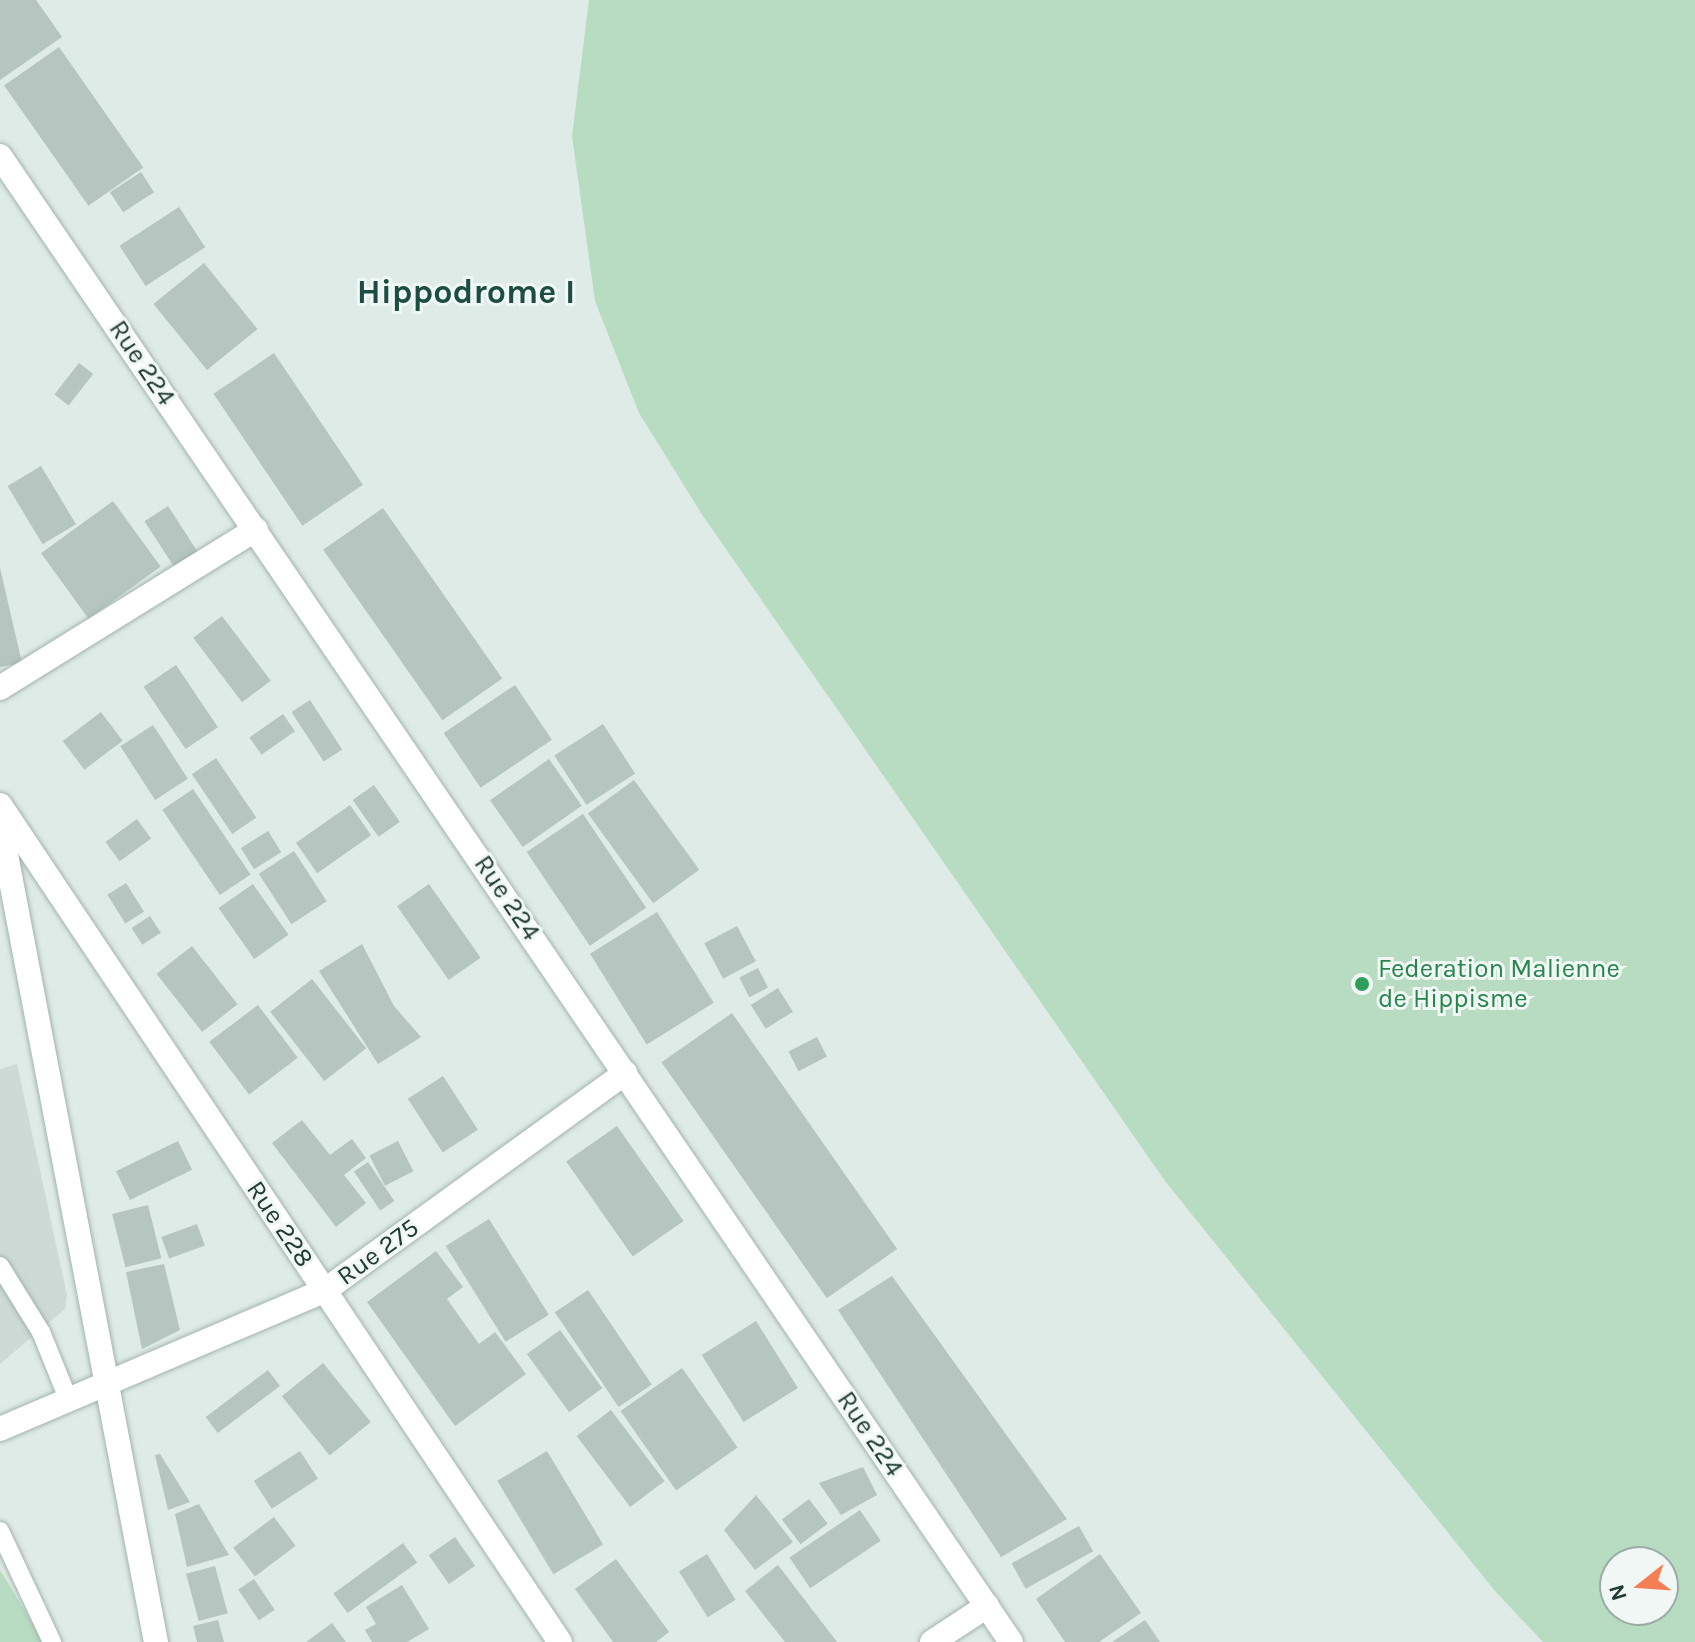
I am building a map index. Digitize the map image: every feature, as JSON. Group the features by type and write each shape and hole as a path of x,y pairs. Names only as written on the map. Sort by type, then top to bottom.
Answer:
{"street":[{"name":"Rue 224","path":"0,156 1011,1642"},
{"path":"0,688 256,529"},
{"name":"Rue 228","path":"0,805 560,1642"},
{"path":"0,823 156,1642"},
{"name":"Rue 275","path":"0,1429 106,1387 324,1291 625,1073"},
{"path":"932,1642 987,1606"}],"lane":[{"path":"0,1266 41,1332 69,1401"},
{"path":"0,1531 52,1642"}],"shaded area":[{"path":"17,1064 67,1295 65,1309 0,1364 0,1069"}],"green space":[{"name":"Federation Malienne de Hippisme","path":"589,0 1695,0 1695,1642 1543,1642 1495,1591 1165,1181 703,516 639,413 595,301 572,136"},
{"path":"0,1570 44,1642 0,1642"}],"building":[{"path":"0,0 36,0 62,37 0,80"},
{"path":"59,47 143,167 88,206 4,85"},
{"path":"141,172 154,192 123,212 110,192"},
{"path":"179,207 205,247 146,286 119,246"},
{"path":"204,263 257,329 207,370 153,304"},
{"path":"274,353 363,485 302,526 213,394"},
{"path":"79,363 93,374 69,406 54,395"},
{"path":"41,466 76,524 43,544 8,486"},
{"path":"113,501 161,567 89,619 41,553"},
{"path":"168,506 201,557 178,572 145,521"},
{"path":"383,508 502,678 443,720 323,550"},
{"path":"0,568 22,663 0,667"},
{"path":"222,616 271,681 242,702 193,638"},
{"path":"176,665 218,727 186,749 144,687"},
{"path":"515,685 552,740 481,788 444,733"},
{"path":"310,700 342,749 324,761 292,712"},
{"path":"101,712 123,741 84,770 63,741"},
{"path":"283,714 295,731 261,755 249,738"},
{"path":"603,724 635,773 586,805 554,756"},
{"path":"153,725 188,779 155,800 120,746"},
{"path":"216,758 256,818 232,834 192,774"},
{"path":"549,759 582,806 523,847 490,800"},
{"path":"634,780 699,870 653,903 588,814"},
{"path":"374,785 400,822 379,837 353,800"},
{"path":"193,789 251,874 220,895 162,810"},
{"path":"350,805 371,835 317,873 296,843"},
{"path":"583,814 646,908 590,946 527,852"},
{"path":"137,819 151,838 120,861 105,842"},
{"path":"268,831 281,852 254,869 241,848"},
{"path":"294,851 327,901 291,924 259,874"},
{"path":"126,883 144,912 125,923 107,895"},
{"path":"253,884 289,935 254,959 219,908"},
{"path":"429,884 481,958 449,980 397,906"},
{"path":"657,912 714,1003 647,1045 590,954"},
{"path":"150,916 161,933 142,945 132,928"},
{"path":"737,926 756,961 723,979 704,943"},
{"path":"362,944 394,1006 421,1037 378,1064 319,971"},
{"path":"192,946 238,1004 202,1032 157,974"},
{"path":"758,968 768,988 749,997 739,978"},
{"path":"312,979 366,1048 324,1081 270,1012"},
{"path":"778,988 793,1012 766,1029 751,1005"},
{"path":"258,1005 298,1058 249,1094 209,1042"},
{"path":"732,1013 897,1249 827,1298 662,1062"},
{"path":"817,1037 827,1057 798,1071 788,1052"},
{"path":"443,1076 478,1130 443,1153 408,1099"},
{"path":"302,1120 330,1155 352,1139 366,1158 344,1175 366,1203 336,1227 272,1143"},
{"path":"617,1126 684,1221 633,1257 566,1162"},
{"path":"178,1141 192,1170 130,1200 116,1171"},
{"path":"398,1141 413,1171 385,1186 369,1156"},
{"path":"368,1162 394,1201 380,1210 354,1172"},
{"path":"148,1205 161,1258 125,1267 112,1214"},
{"path":"489,1219 549,1315 506,1342 446,1246"},
{"path":"197,1224 205,1246 169,1259 161,1237"},
{"path":"436,1251 463,1287 447,1299 479,1344 495,1332 526,1374 455,1426 367,1302"},
{"path":"164,1264 180,1330 142,1349 126,1272"},
{"path":"892,1276 1067,1519 1001,1557 838,1310"},
{"path":"588,1290 652,1385 619,1407 555,1312"},
{"path":"756,1321 798,1388 744,1422 702,1355"},
{"path":"560,1330 602,1388 569,1412 527,1354"},
{"path":"323,1363 371,1422 330,1455 282,1396"},
{"path":"682,1368 738,1447 676,1490 621,1411"},
{"path":"268,1370 280,1386 218,1433 206,1417"},
{"path":"611,1410 665,1481 630,1507 577,1436"},
{"path":"300,1451 318,1479 272,1509 254,1481"},
{"path":"547,1451 603,1544 553,1574 497,1481"},
{"path":"160,1454 190,1502 168,1510 155,1455"},
{"path":"863,1467 877,1495 841,1515 819,1483"},
{"path":"756,1495 793,1542 755,1570 724,1530"},
{"path":"809,1499 828,1524 801,1544 782,1519"},
{"path":"199,1504 229,1555 187,1567 175,1514"},
{"path":"860,1510 881,1541 810,1588 790,1558"},
{"path":"274,1517 296,1546 255,1576 233,1548"},
{"path":"1079,1526 1093,1551 1026,1589 1012,1563"},
{"path":"455,1537 475,1566 449,1584 429,1555"},
{"path":"403,1543 417,1562 348,1613 333,1594"},
{"path":"707,1554 736,1600 708,1617 679,1571"},
{"path":"1100,1554 1141,1613 1099,1642 1065,1642 1036,1599"},
{"path":"616,1559 669,1632 656,1642 613,1642 575,1589"},
{"path":"778,1565 837,1642 785,1642 745,1591"},
{"path":"215,1566 228,1613 199,1621 186,1574"},
{"path":"254,1579 275,1610 259,1620 238,1590"},
{"path":"402,1585 429,1629 407,1642 372,1642 365,1630 376,1624 366,1607"},
{"path":"218,1620 224,1642 197,1642 193,1626"},
{"path":"1145,1620 1160,1642 1112,1642"},
{"path":"332,1623 346,1642 306,1642"}],"place":[{"name":"Federation Malienne de Hippisme","path":"1362,984"}],"district":[{"name":"Hippodrome I","path":"466,293"}]}
